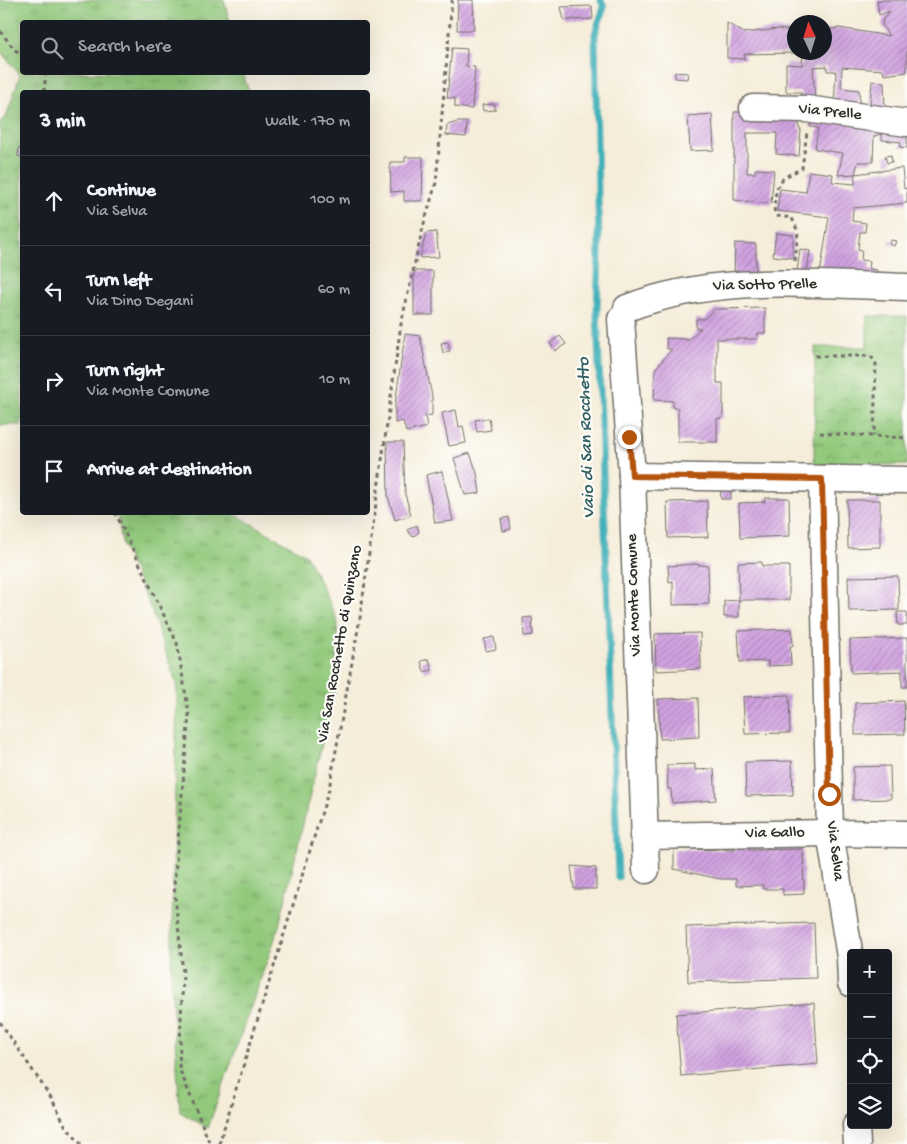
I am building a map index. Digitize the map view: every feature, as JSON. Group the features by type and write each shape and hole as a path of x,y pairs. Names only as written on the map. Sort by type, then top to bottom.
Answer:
{"street":[{"name":"Via Prelle","path":"753,108 806,109 907,122"},
{"name":"Via Sotto Prelle","path":"624,314 654,298 717,286 768,284 907,287"},
{"name":"Via Monte Comune","path":"624,314 632,476 643,836 646,870"},
{"path":"632,476 907,480"},
{"name":"Via Selva","path":"822,479 830,833 849,949"},
{"name":"Via Gallo","path":"643,836 830,833 907,834"},
{"path":"856,1129 856,1144"}],"path":[{"name":"Via San Rocchetto di Quinzano","path":"219,1144 329,789 360,618 401,324 422,227 436,182 452,0"},
{"path":"0,31 15,50 20,53"},
{"path":"44,90 46,75"},
{"path":"798,232 792,218 777,216 774,211 776,187 781,180 802,168 807,142 806,109"},
{"path":"815,356 871,356 876,364 874,436"},
{"path":"820,434 907,438"},
{"path":"116,515 177,643 189,714 174,886 183,973 179,1068 210,1144"},
{"path":"0,1022 52,1099 66,1127 81,1144"}],"green space":[{"path":"0,0 224,0 229,20 20,20 20,75 0,51"},
{"path":"20,75 244,75 248,90 20,90 20,425 0,425 0,122 6,117"},
{"path":"867,316 907,316 907,465 814,464 815,347 867,347"},
{"path":"117,515 236,515 306,555 338,622 335,689 278,930 208,1128 180,1112 171,981 177,685 152,612 123,547"}],"building":[{"path":"458,0 473,0 474,30 457,30"},
{"path":"877,0 907,0 907,72 884,75 883,70 842,67 841,88 859,90 860,107 834,106 836,71 827,71 827,66 813,67 815,102 801,101 801,92 786,92 786,64 802,65 802,60 832,60 832,29 839,28 889,36 882,25 883,19 890,11 879,15"},
{"path":"592,6 593,19 564,20 561,7"},
{"path":"727,23 744,33 778,29 787,30 787,53 744,54 745,59 727,58"},
{"path":"452,48 467,49 466,66 475,67 472,109 455,107 455,98 447,98"},
{"path":"675,72 688,73 687,79 675,78"},
{"path":"872,81 884,82 885,111 869,115"},
{"path":"495,104 495,110 483,111 482,105"},
{"path":"734,112 799,113 799,129 801,129 799,156 776,154 777,133 747,133 747,173 755,173 755,169 774,170 771,204 734,200"},
{"path":"712,114 714,150 690,151 688,116"},
{"path":"812,115 907,126 907,148 900,147 901,142 882,140 882,134 874,136 873,162 858,162 855,174 838,175 843,153 815,149 818,128 810,127"},
{"path":"467,122 466,137 446,135 447,125"},
{"path":"891,155 892,162 887,163 885,156"},
{"path":"405,157 423,157 422,201 404,201 404,191 391,192 390,162 405,162"},
{"path":"902,168 904,189 907,188 907,203 853,208 852,221 866,223 865,232 860,232 858,249 862,250 861,260 870,261 869,269 877,270 876,282 819,280 829,217 777,211 780,189 806,192 809,171 833,174 832,182 855,184 855,174"},
{"path":"436,232 439,257 420,258 426,233"},
{"path":"776,233 793,235 793,258 773,256"},
{"path":"891,240 896,241 894,246 889,244"},
{"path":"735,243 756,244 756,277 734,277"},
{"path":"800,249 810,251 806,279 796,279"},
{"path":"414,271 433,271 433,315 414,315"},
{"path":"765,308 765,333 758,333 758,339 717,339 717,383 723,383 723,418 717,419 717,442 678,442 678,408 673,408 673,401 654,400 655,369 672,349 667,349 666,338 687,339 687,341 701,328 696,328 696,319 704,319 715,309"},
{"path":"405,334 420,336 432,396 432,415 425,416 427,427 406,432 403,421 395,423 395,405"},
{"path":"560,336 566,344 555,351 550,343"},
{"path":"448,342 450,351 443,353 441,343"},
{"path":"456,410 459,427 463,426 466,443 449,446 442,413"},
{"path":"489,418 491,430 477,432 475,420"},
{"path":"387,442 403,442 405,494 411,515 395,520 388,496"},
{"path":"470,453 477,473 480,493 465,495 454,458"},
{"path":"442,471 453,521 435,523 426,475"},
{"path":"720,485 731,485 731,499 721,499"},
{"path":"765,498 789,498 790,536 740,538 739,503 765,502"},
{"path":"847,500 880,500 880,547 848,548"},
{"path":"707,501 708,537 668,538 667,502"},
{"path":"509,517 511,529 503,531 501,519"},
{"path":"417,525 419,532 413,537 407,530"},
{"path":"762,562 762,566 789,566 789,600 739,600 738,563"},
{"path":"695,564 708,566 709,604 673,605 673,581 669,582 668,566"},
{"path":"898,576 899,610 849,611 848,577"},
{"path":"739,600 739,617 724,617 724,601"},
{"path":"897,612 907,612 907,625 898,625"},
{"path":"532,617 533,635 524,636 523,618"},
{"path":"792,629 793,646 790,646 791,665 768,666 768,661 740,662 738,631"},
{"path":"700,633 701,669 656,671 655,634"},
{"path":"494,637 496,649 486,651 484,639"},
{"path":"907,638 907,687 902,687 902,671 851,673 850,640"},
{"path":"429,659 432,670 424,672 421,661"},
{"path":"789,695 790,733 745,734 743,697"},
{"path":"698,698 699,737 660,739 658,699"},
{"path":"904,701 905,734 855,735 855,703"},
{"path":"792,761 793,795 746,796 745,762"},
{"path":"695,764 695,770 714,769 716,800 672,803 671,789 668,789 667,765"},
{"path":"890,766 891,799 853,800 853,767"},
{"path":"735,835 749,835 749,850 803,849 804,894 783,895 783,889 763,889 763,885 736,886 736,879 720,879 674,869 674,849 735,850"},
{"path":"571,866 596,868 596,889 574,889"},
{"path":"814,923 816,978 688,982 686,927"},
{"path":"814,1003 818,1064 681,1076 676,1014"}],"waterway":[{"name":"Vaio di San Rocchetto","path":"601,0 604,7 595,34 599,248 597,311 618,877"}],"route":[{"path":"629,437 632,476 822,479 829,794"}]}
